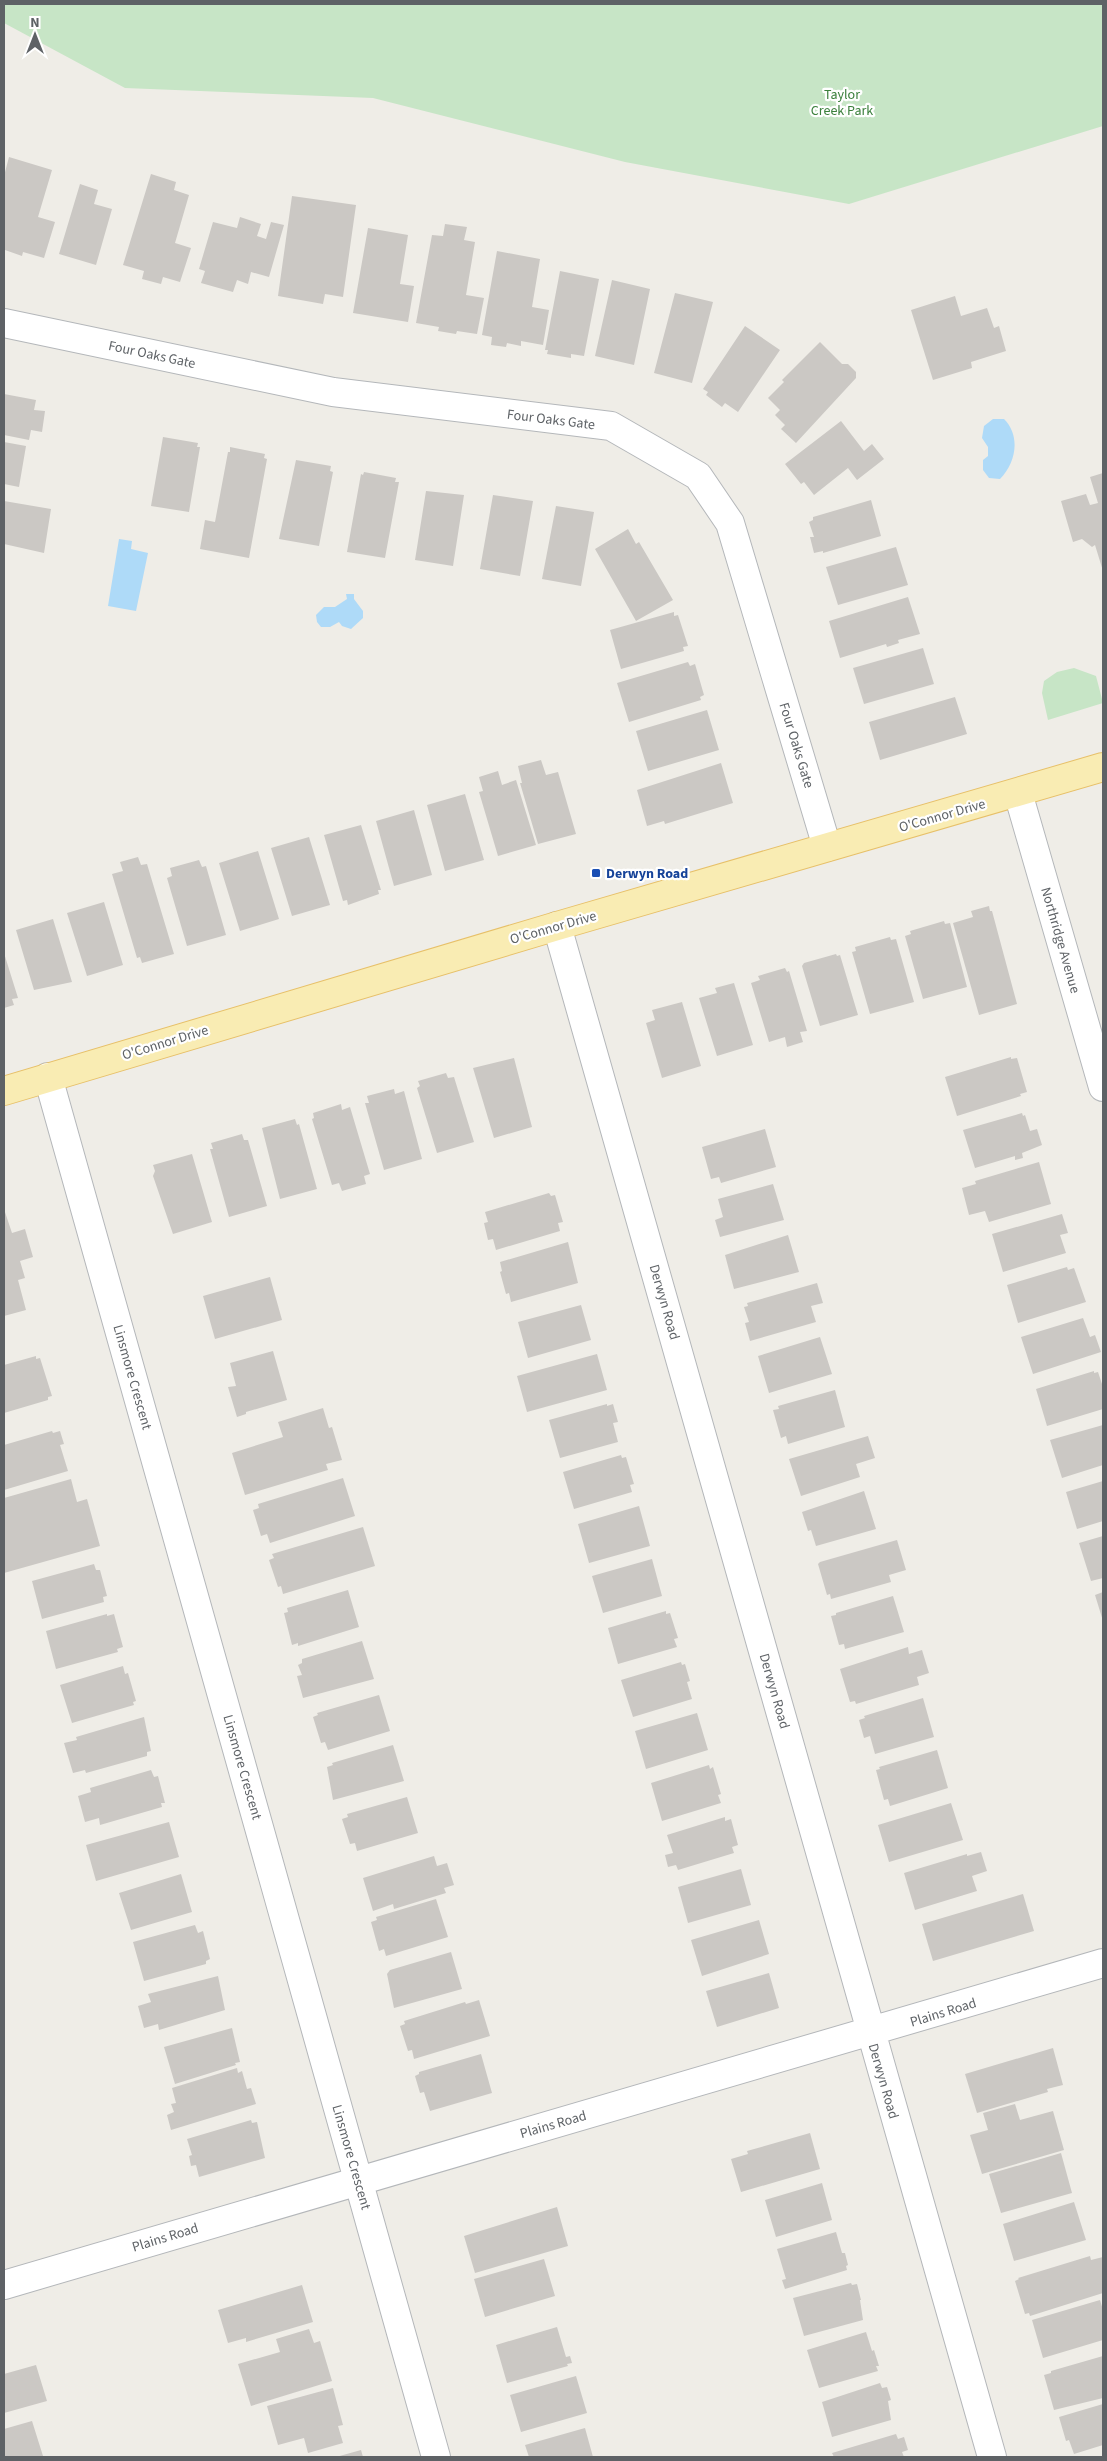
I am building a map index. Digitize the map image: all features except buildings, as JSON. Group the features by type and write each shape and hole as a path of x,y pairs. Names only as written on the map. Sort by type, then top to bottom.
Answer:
{"main road":[{"name":"O'Connor Drive","path":"4,1091 557,926 1103,767"}],"street":[{"name":"Four Oaks Gate","path":"4,323 333,392 610,426 698,476 730,523 827,847"},
{"name":"Northridge Avenue","path":"1018,793 1103,1087"},
{"name":"Derwyn Road","path":"557,926 992,2457"},
{"name":"Linsmore Crescent","path":"48,1077 436,2457"},
{"name":"Plains Road","path":"4,2285 1103,1963"}],"green space":[{"name":"Taylor Creek Park","path":"4,4 1103,4 1103,126 849,204 625,162 373,98 125,88 4,23"},
{"path":"1074,668 1096,676 1103,703 1048,720 1042,693 1044,681 1057,672"}],"water":[{"path":"993,419 1004,419 1013,433 1014,441 1013,457 1000,479 989,478 983,470 983,460 988,456 988,447 982,438 984,426"},
{"path":"119,539 132,541 131,549 148,553 136,611 108,606"},
{"path":"346,594 354,594 354,599 363,611 363,618 351,629 342,626 339,622 330,627 321,627 317,622 316,615 324,607 335,607 347,599"}],"place":[{"name":"Derwyn Road","path":"596,873"}]}
